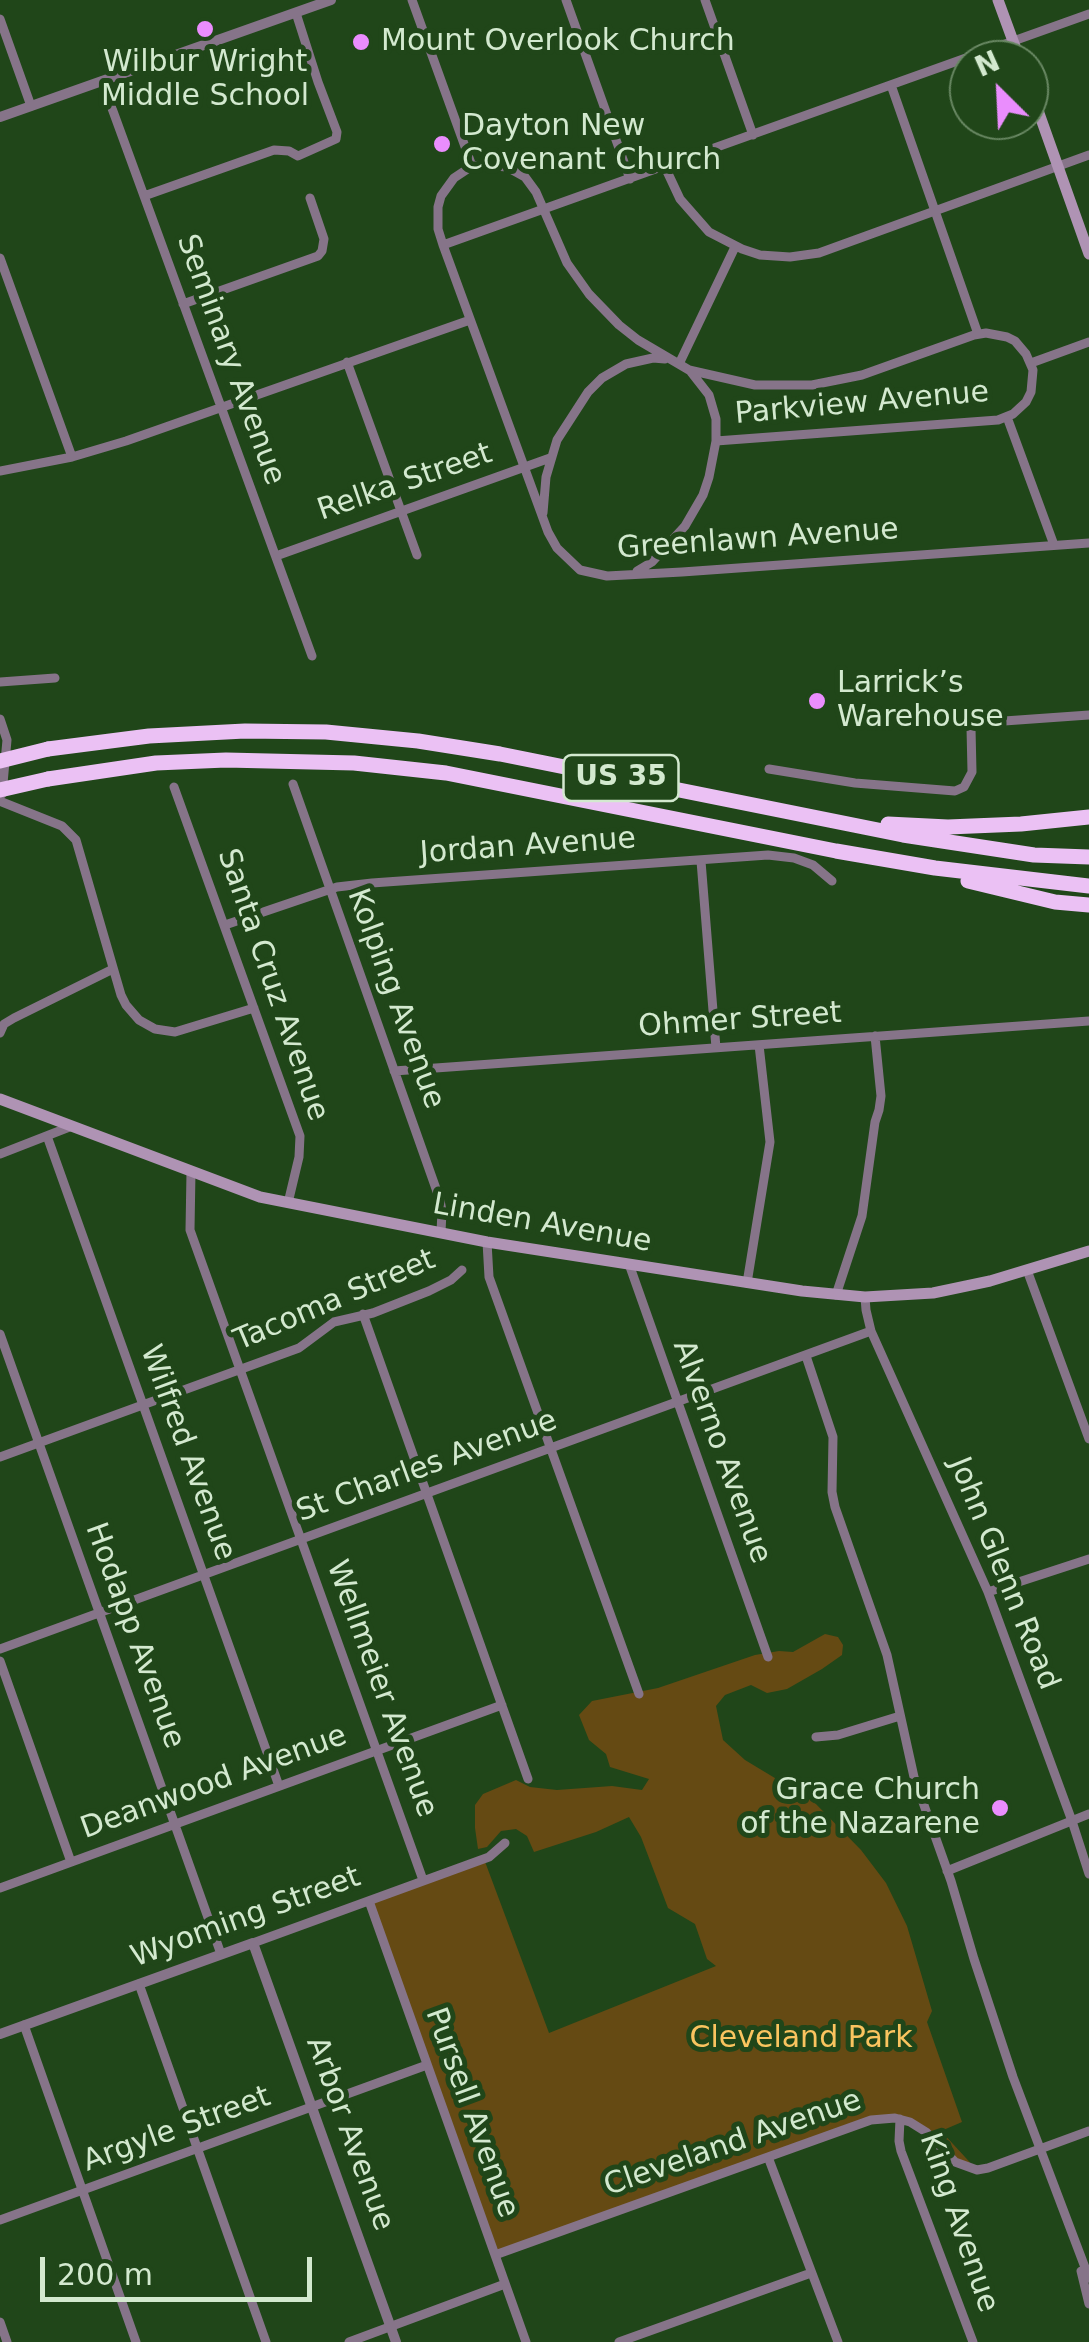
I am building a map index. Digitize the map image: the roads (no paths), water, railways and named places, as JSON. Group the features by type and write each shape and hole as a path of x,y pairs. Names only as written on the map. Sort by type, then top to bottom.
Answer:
{"highway":[{"name":"US 35","path":"0,761 102,741 245,730 326,732 500,754 974,847 1089,857"},
{"name":"US 35","path":"1,799 48,779 156,763 354,763 446,773 935,868 1089,886"},
{"path":"840,822 948,827 1089,817"},
{"path":"867,856 1055,902 1089,905"}],"main road":[{"path":"998,0 1013,40"},
{"path":"1049,140 1089,254"},
{"name":"Linden Avenue","path":"0,1099 260,1197 487,1242 747,1282 865,1296 933,1293 990,1282 1089,1251"}],"street":[{"path":"412,0 472,166 494,165 516,171 530,182 567,262 589,294 619,325 689,370 709,395 716,419 716,441 702,495 685,526 652,562 631,574"},
{"path":"566,0 630,179"},
{"path":"705,0 753,135"},
{"path":"0,117 324,1"},
{"path":"144,196 274,150 289,150 298,156 336,139 296,12"},
{"path":"1019,40 1089,14"},
{"path":"0,19 31,106"},
{"path":"443,245 949,65"},
{"name":"Seminary Avenue","path":"102,81 312,656"},
{"path":"891,85 978,334"},
{"path":"665,166 680,199 699,223 735,247 776,257 804,256 1089,155"},
{"name":"Greenlawn Avenue","path":"472,166 454,178 441,196 437,218 443,245 556,548 580,570 607,576 1089,543"},
{"path":"184,304 318,256 324,239 310,198"},
{"path":"679,364 735,247"},
{"path":"0,258 72,457"},
{"path":"0,471 72,457 470,320"},
{"path":"689,370 755,385 812,385 862,375 978,334 1007,336 1021,347 1031,363 1089,342"},
{"path":"543,517 550,458 576,408 602,378 626,364 668,360"},
{"path":"347,362 417,555"},
{"name":"Parkview Avenue","path":"716,441 1007,417 1020,409 1031,392 1031,363"},
{"path":"1007,417 1054,545"},
{"name":"Relka Street","path":"276,556 550,458"},
{"path":"0,682 55,678"},
{"path":"769,769 855,783 955,791 964,787 972,772 973,724 1089,715"},
{"path":"0,719 6,740 1,799 62,826 76,840 126,1005 155,1029 175,1032 254,1008"},
{"name":"Kolping Avenue","path":"293,784 440,1200 441,1232"},
{"name":"Santa Cruz Avenue","path":"174,787 300,1136 288,1203"},
{"name":"Jordan Avenue","path":"226,925 329,890 372,883 673,861 781,856 818,867 832,881"},
{"path":"701,862 716,1048"},
{"path":"0,1033 4,1024 14,1018 113,969"},
{"name":"Ohmer Street","path":"394,1072 1089,1021"},
{"path":"836,1294 862,1216 879,1110 875,1036"},
{"path":"747,1282 770,1142 758,1044"},
{"path":"0,1154 73,1126"},
{"name":"Wilfred Avenue","path":"47,1136 279,1786"},
{"name":"Wellmeier Avenue","path":"191,1172 190,1230 423,1880"},
{"path":"487,1242 488,1277 639,1694"},
{"name":"Alverno Avenue","path":"628,1264 768,1657"},
{"name":"Tacoma Street","path":"0,1456 299,1348 334,1322 373,1313 442,1286 462,1270"},
{"path":"1027,1270 1089,1439"},
{"name":"John Glenn Road","path":"865,1296 872,1331 988,1592 1089,1874"},
{"path":"362,1314 528,1778"},
{"name":"St Charles Avenue","path":"0,1649 872,1331"},
{"name":"Hodapp Avenue","path":"0,1334 221,1954"},
{"path":"806,1356 833,1437 834,1507 887,1655 914,1777 993,2020 1089,2278"},
{"path":"988,1592 1089,1559"},
{"path":"0,1660 72,1862"},
{"name":"Deanwood Avenue","path":"0,1888 502,1705"},
{"path":"816,1736 838,1736 900,1716"},
{"path":"947,1871 1089,1814"},
{"name":"Wyoming Street","path":"0,2033 489,1857 504,1844"},
{"name":"Pursell Avenue","path":"369,1900 526,2342"},
{"name":"Arbor Avenue","path":"253,1943 396,2342"},
{"path":"139,1984 266,2342"},
{"path":"24,2025 136,2342"},
{"name":"Argyle Street","path":"0,2220 427,2065"},
{"name":"Cleveland Avenue","path":"495,2255 871,2120 900,2119 918,2126 955,2162 970,2169 988,2168 1089,2131"},
{"name":"King Avenue","path":"900,2119 900,2152 973,2342"},
{"path":"768,2157 838,2342"},
{"path":"1076,2249 1089,2304"},
{"path":"619,2342 811,2273"},
{"path":"348,2342 505,2284"},
{"path":"0,2322 7,2342"}],"place":[{"name":"Wilbur Wright Middle School","path":"205,29"},
{"name":"Mount Overlook Church","path":"361,42"},
{"name":"Dayton New Covenant Church","path":"442,144"},
{"name":"Larrick’s Warehouse","path":"817,701"},
{"name":"Grace Church of the Nazarene","path":"1000,1808"}],"park label":[{"name":"Cleveland Park","path":"801,2039"}]}
